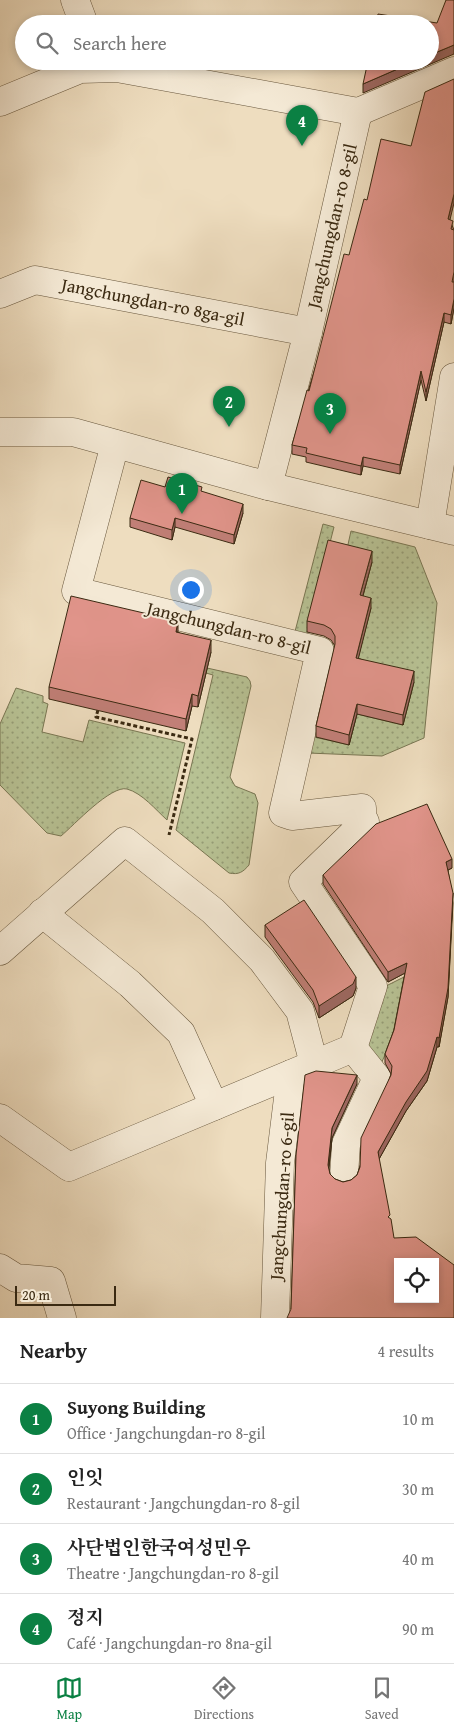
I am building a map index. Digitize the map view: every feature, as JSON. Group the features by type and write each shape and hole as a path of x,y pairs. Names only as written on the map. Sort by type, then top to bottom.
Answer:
{"street":[{"path":"75,0 81,15"},
{"path":"0,102 78,70"},
{"path":"128,70 358,112 454,70"},
{"name":"Jangchungdan-ro 8-gil","path":"268,486 308,332 358,112"},
{"name":"Jangchungdan-ro 8ga-gil","path":"0,294 35,280 308,332"},
{"path":"0,432 73,432 268,486 442,528 454,377"},
{"name":"Jangchungdan-ro 8-gil","path":"115,444 76,591 320,650 283,813 292,816 362,808 362,816 365,822 303,882 373,986 353,1048"},
{"path":"0,951 125,841 213,911 262,960 300,1011 302,1069"},
{"path":"42,913 130,984 181,1033 214,1106"},
{"path":"0,1118 69,1167 353,1048 377,1078 346,1144 344,1176"},
{"name":"Jangchungdan-ro 6-gil","path":"275,1318 280,1163 302,1069"},
{"path":"0,1268 16,1278 51,1281 62,1318"}],"path":[{"path":"98,710 96,717 192,739 169,836 174,840"}],"green space":[{"path":"323,524 334,527 306,636 346,647 360,606 347,549 351,531 415,547 437,603 424,738 382,756 308,753 310,736 349,745 357,714 403,725 292,643"},
{"path":"207,668 247,677 251,686 230,777 235,786 255,794 258,803 249,865 243,871 235,874 229,873 176,830 213,675 206,673"},
{"path":"16,688 43,696 43,702 48,704 42,732 83,742 89,720 185,743 167,820 138,794 127,789 120,789 103,799 61,836 47,833 0,785 0,724"},
{"path":"404,977 392,1039 377,1073 362,1052 378,990"}],"building":[{"path":"446,0 454,0 454,45 439,51 439,18"},
{"path":"366,70 395,70 363,84"},
{"path":"454,79 454,194 448,219 453,221 451,229 454,230 454,272 452,282 454,282 454,299 451,315 444,313 426,392 421,371 400,465 363,457 361,466 306,453 307,448 292,445 307,390 309,391 344,254 349,255 364,199 367,200 381,139 411,146 425,92"},
{"path":"168,477 202,487 201,491 243,504 234,535 175,518 172,530 130,518 141,480 165,487"},
{"path":"328,540 372,551 360,595 371,598 356,658 414,671 403,715 357,704 349,735 316,726 335,644 335,636 331,629 324,625 307,621"},
{"path":"71,596 178,621 176,632 211,640 198,696 192,694 186,719 49,687"},
{"path":"427,804 452,859 446,862 453,893 448,988 439,1038 437,1037 427,1071 406,1102 378,1152 390,1215 388,1217 391,1219 394,1238 416,1237 454,1265 454,1318 287,1318 291,1309 296,1155 305,1075 316,1071 357,1075 332,1128 328,1165 330,1174 335,1179 343,1182 351,1180 357,1175 360,1167 361,1138 391,1075 392,1066 385,1054 394,1030 407,963 388,972 323,875 376,824"},
{"path":"304,900 356,977 353,984 319,1006 313,990 265,925"}],"place":[{"name":"정지","path":"302,146"},
{"name":"인잇","path":"229,427"},
{"name":"사단법인한국여성민우","path":"330,434"},
{"name":"Suyong Building","path":"182,514"}]}
